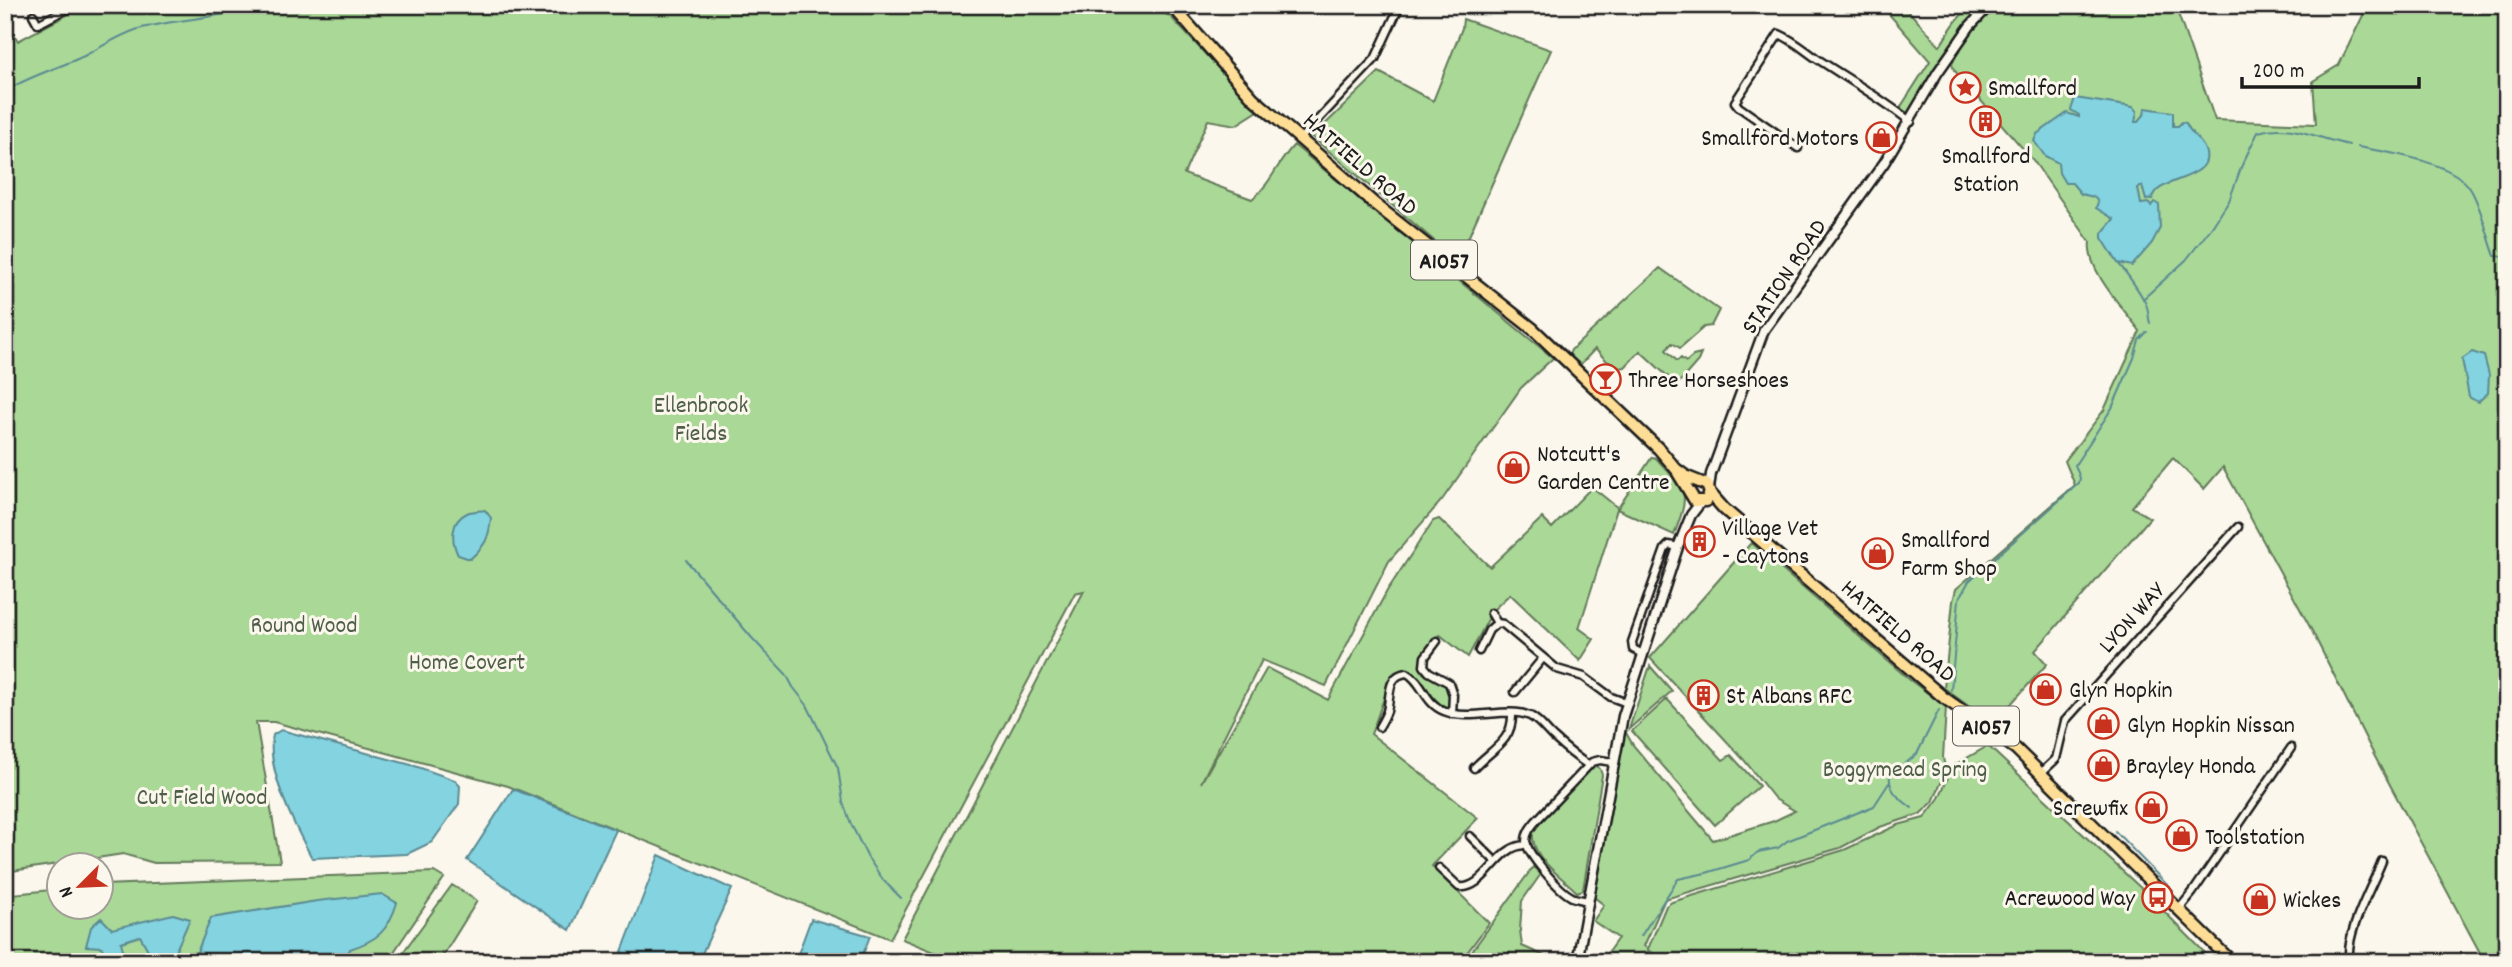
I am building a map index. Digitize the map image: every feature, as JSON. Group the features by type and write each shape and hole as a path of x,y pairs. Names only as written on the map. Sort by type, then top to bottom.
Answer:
{"main road":[{"name":"HATFIELD ROAD","path":"1169,5 1253,98 1376,205 1533,329 1659,449 1696,498 1719,505"},
{"name":"HATFIELD ROAD","path":"1676,469 1705,486 1719,505 1942,696 2004,739 2180,908 2232,962"},
{"path":"1692,486 1705,486 1708,499 1696,498 1692,486"}],"street":[{"path":"33,15 38,24 74,5"},
{"path":"1300,139 1375,59 1400,5"},
{"name":"STATION ROAD","path":"1705,486 1764,330 1817,260 1894,149 1940,69 1970,26 1990,5"},
{"path":"1798,148 1735,102 1779,34 1790,38 1849,77 1911,122"},
{"path":"1577,962 1613,762 1627,703 1696,498"},
{"name":"LYON WAY","path":"2041,773 2056,759 2065,721 2238,527"},
{"path":"1643,654 1633,649 1632,642 1666,547 1678,547"},
{"path":"1491,613 1497,622 1503,624 1560,671 1584,677 1608,696 1627,703"},
{"path":"1479,651 1489,630 1497,622"},
{"path":"1437,641 1425,657 1424,666 1429,672 1449,683 1453,695 1452,714"},
{"path":"1515,692 1543,658"},
{"path":"1378,727 1386,713 1391,683 1402,673 1414,678 1432,704 1452,714 1512,714 1534,718 1588,765"},
{"path":"1474,768 1500,746 1512,725 1512,714"},
{"path":"2180,908 2291,748"},
{"path":"1589,901 1569,895 1537,862 1527,844 1527,835 1530,828 1588,765 1597,760 1613,762"},
{"path":"1470,836 1496,862"},
{"path":"1440,867 1462,888 1475,883 1511,849 1527,844"},
{"path":"2350,962 2350,936 2382,861"}],"green space":[{"name":"Ellenbrook Fields","path":"86,5 1146,5 1170,16 1258,111 1236,125 1208,120 1184,174 1252,199 1264,187 1294,145 1553,358 1521,388 1442,500 1389,561 1326,686 1262,660 1201,783 1267,668 1328,700 1387,591 1433,521 1439,519 1490,567 1542,518 1552,528 1592,487 1618,508 1652,457 1656,458 1680,486 1684,500 1683,509 1674,535 1617,509 1579,628 1594,639 1580,661 1510,594 1493,610 1468,657 1440,635 1426,652 1422,661 1423,673 1446,685 1449,689 1450,706 1444,707 1439,703 1411,671 1397,673 1390,684 1371,734 1478,818 1432,866 1489,923 1460,962 959,962 902,939 1084,591 1075,593 890,939 508,786 274,722 256,722 280,862 154,863 123,854 116,855 116,852 46,852 46,866 5,872 5,620 9,608 5,607 5,33 11,29 18,41"},
{"path":"1881,5 1903,5 1940,46 1963,13 1985,5 1963,27 1909,114 1900,108 1930,61"},
{"path":"2000,5 2175,5 2215,120 2316,124 2313,81 2339,65 2368,5 2507,5 2507,962 2485,962 2223,467 2204,489 2173,458 2132,507 2150,518 2035,651 2047,664 1993,724 1944,688 1956,589 2075,485 2065,461 2104,410 2140,331 2100,276 2090,253 2090,242 2033,160 1954,70 1952,64 1967,39 1978,24"},
{"path":"1463,19 1551,50 1458,261 1312,137 1379,72 1433,101 1462,28"},
{"path":"1660,268 1719,310 1711,326 1704,327 1680,348 1672,343 1666,350 1677,361 1681,358 1686,362 1701,354 1698,361 1677,385 1640,351 1625,367 1619,368 1608,362 1595,349 1579,366 1569,355 1571,350"},
{"name":"Boggymead Spring","path":"1751,543 1910,680 1946,707 1943,758 1946,771 1933,802 1920,814 1880,827 1840,848 1665,899 1644,946 1648,949 1666,906 1672,902 1844,850 1898,825 1924,818 1939,798 1953,766 1988,746 2145,892 2214,962 1666,962 1648,950 1647,957 1654,962 1601,962 1618,938 1593,921 1604,905 1594,897 1625,731 1633,745 1713,840 1774,821 1795,811 1775,799 1744,760 1650,658"},
{"path":"1650,666 1672,691 1629,729"},
{"path":"1667,699 1723,760 1731,755 1759,786 1715,825 1632,731"},
{"path":"1595,764 1602,775 1583,890 1577,892 1540,857 1533,840 1533,830"},
{"path":"1533,867 1541,874 1522,901 1522,946 1558,962 1464,962"},
{"path":"434,872 444,878 387,962 5,962 5,895 46,890 46,922 116,922 116,884"},
{"path":"452,885 477,901 439,962 396,962"}],"water":[{"path":"2075,98 2133,107 2137,112 2135,122 2144,115 2145,108 2173,112 2173,126 2186,123 2205,150 2204,166 2164,186 2152,199 2146,200 2142,186 2138,188 2141,204 2148,203 2151,206 2154,202 2159,205 2160,228 2152,243 2132,266 2118,263 2102,238 2102,233 2114,219 2096,208 2098,202 2094,197 2081,194 2072,183 2065,183 2059,173 2058,163 2045,156 2034,141 2037,134 2067,113 2079,117 2071,110"},
{"path":"2472,352 2484,356 2489,375 2488,393 2478,402 2469,397 2462,359"},
{"path":"485,510 491,518 488,536 480,550 470,559 458,555 453,538 457,521 467,513"},
{"path":"281,730 415,766 455,780 460,786 459,804 432,842 407,854 312,858 284,798 273,764 273,735"},
{"path":"513,789 616,830 570,930 467,860"},
{"path":"659,855 732,889 698,962 618,962"},
{"path":"382,894 397,903 390,921 375,938 350,949 344,962 193,962 211,918 317,901"},
{"path":"173,914 190,919 173,957 152,957 140,936 121,942 126,962 106,962 102,947 86,946 91,927 97,922 105,922 112,929"},
{"path":"811,919 870,936 860,962 795,962"}],"waterway":[{"path":"5,91 135,30 233,13 263,5"},
{"path":"2143,299 2186,260 2212,227 2229,201 2258,132 2270,129 2293,130 2349,145"},
{"path":"2358,147 2436,165 2463,180 2478,205 2495,256 2507,257"},
{"path":"2118,263 2142,297 2150,323"},
{"path":"1951,690 1959,599 1969,581 2079,483 2075,465 2112,408 2139,340 2147,332"},
{"path":"686,560 786,674 807,705 838,768 843,802 851,824 868,858 884,881 901,898"},
{"path":"5,599 11,601"},
{"path":"1912,808 1893,791 1890,776 1917,754 1939,710"},
{"path":"1641,936 1678,879 1749,860 1758,852 1778,848 1787,841 1874,806 1889,783"},
{"path":"2115,831 2173,891"}],"place":[{"name":"Smallford","path":"1965,87"},
{"name":"Smallford Station","path":"1986,121"},
{"name":"Smallford Motors","path":"1882,137"},
{"name":"Three Horseshoes","path":"1605,379"},
{"name":"Notcutt's Garden Centre","path":"1514,467"},
{"name":"Village Vet - Caytons","path":"1699,541"},
{"name":"Smallford Farm Shop","path":"1878,553"},
{"name":"Glyn Hopkin","path":"2046,689"},
{"name":"St Albans RFC","path":"1703,695"},
{"name":"Glyn Hopkin Nissan","path":"2104,724"},
{"name":"Brayley Honda","path":"2103,765"},
{"name":"Screwfix","path":"2151,807"},
{"name":"Toolstation","path":"2182,836"},
{"name":"Acrewood Way","path":"2158,897"},
{"name":"Wickes","path":"2260,899"}],"park label":[{"name":"Round Wood","path":"304,624"},
{"name":"Home Covert","path":"467,661"},
{"name":"Cut Field Wood","path":"202,796"}]}
